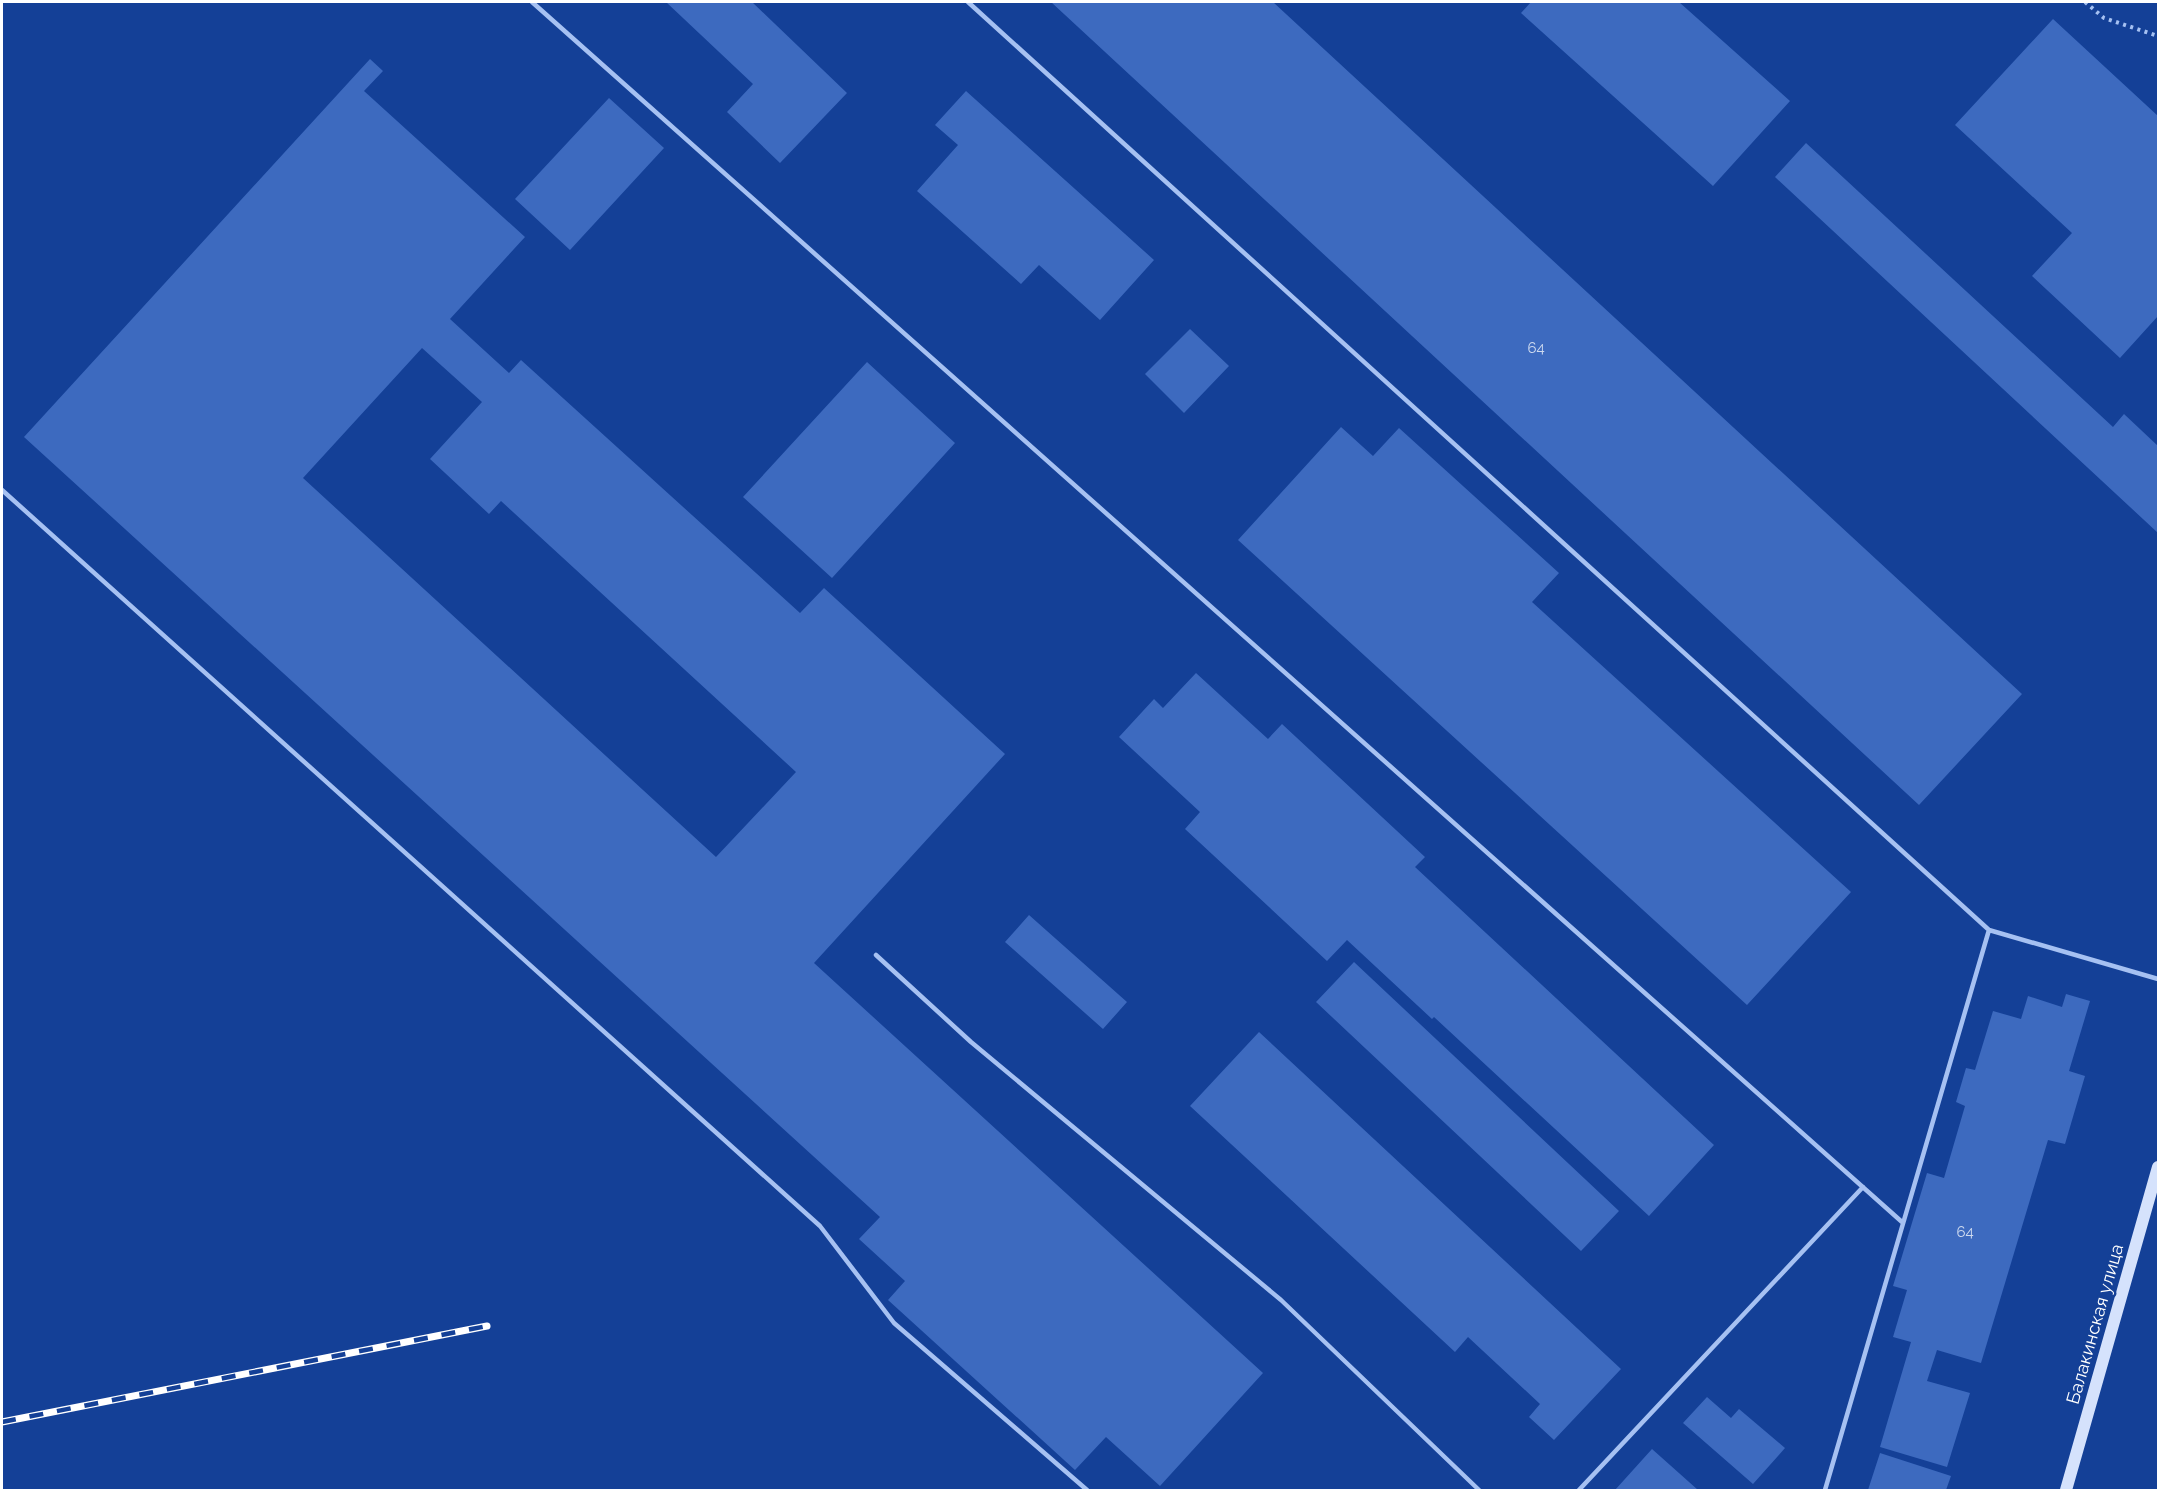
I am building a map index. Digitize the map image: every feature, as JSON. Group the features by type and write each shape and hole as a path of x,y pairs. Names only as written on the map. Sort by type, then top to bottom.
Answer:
{"main road":[{"name":"Балакинская улица","path":"2066,1491 2158,1167"}],"lane":[{"path":"532,2 1902,1222"},
{"path":"968,2 1989,930 2158,980"},
{"path":"2,490 820,1226 894,1323 1087,1491"},
{"path":"1825,1491 1989,930"},
{"path":"876,955 989,1058 1281,1300 1479,1491"},
{"path":"1579,1491 1863,1187"}],"path":[{"path":"2085,2 2104,18 2158,36"}],"building":[{"path":"666,2 752,2 847,93 780,163 727,112 753,84"},
{"path":"1051,2 1273,2 2022,694 1919,805"},
{"path":"1531,2 1679,2 1790,101 1713,186 1521,13"},
{"path":"2053,19 2158,116 2158,316 2120,358 2032,276 2072,233 1955,125"},
{"path":"370,59 383,71 364,91 525,237 450,319 509,373 521,360 800,613 824,588 1005,754 814,963 1263,1373 1160,1486 1106,1437 1075,1470 888,1300 905,1281 859,1239 880,1217 24,437","holes":["422,348 482,402 430,459 489,514 501,501 796,772 716,857 303,478"]},
{"path":"966,91 1154,260 1100,320 1039,265 1021,284 917,191 958,145 935,125"},
{"path":"609,98 664,148 570,250 515,199"},
{"path":"1806,143 2113,427 2124,414 2158,446 2158,533 1775,177"},
{"path":"1190,329 1229,366 1184,413 1145,374"},
{"path":"867,362 955,443 832,578 743,497"},
{"path":"1341,427 1373,456 1399,428 1559,573 1532,602 1851,892 1747,1005 1238,540"},
{"path":"1196,673 1268,739 1282,724 1425,857 1415,867 1714,1145 1649,1216 1434,1017 1432,1019 1347,940 1327,961 1185,829 1200,812 1119,737 1154,699 1163,708"},
{"path":"1029,915 1127,1002 1103,1029 1005,942"},
{"path":"1354,962 1619,1211 1581,1251 1316,1002"},
{"path":"2066,994 2090,1001 2069,1071 2085,1076 2065,1144 2048,1140 1981,1363 1937,1350 1927,1381 1970,1393 1947,1467 1880,1447 1911,1342 1893,1337 1907,1290 1893,1286 1927,1173 1944,1178 1965,1106 1956,1102 1966,1068 1975,1070 1993,1011 2021,1019 2028,996 2062,1007"},
{"path":"1259,1032 1621,1369 1554,1440 1529,1417 1540,1404 1468,1337 1455,1352 1190,1106"},
{"path":"1707,1397 1731,1418 1739,1409 1785,1448 1753,1484 1683,1423"},
{"path":"1652,1449 1698,1490 1615,1490"},
{"path":"1880,1453 1951,1476 1946,1490 1868,1490"}],"railway":[{"path":"2,1422 487,1326"}]}
